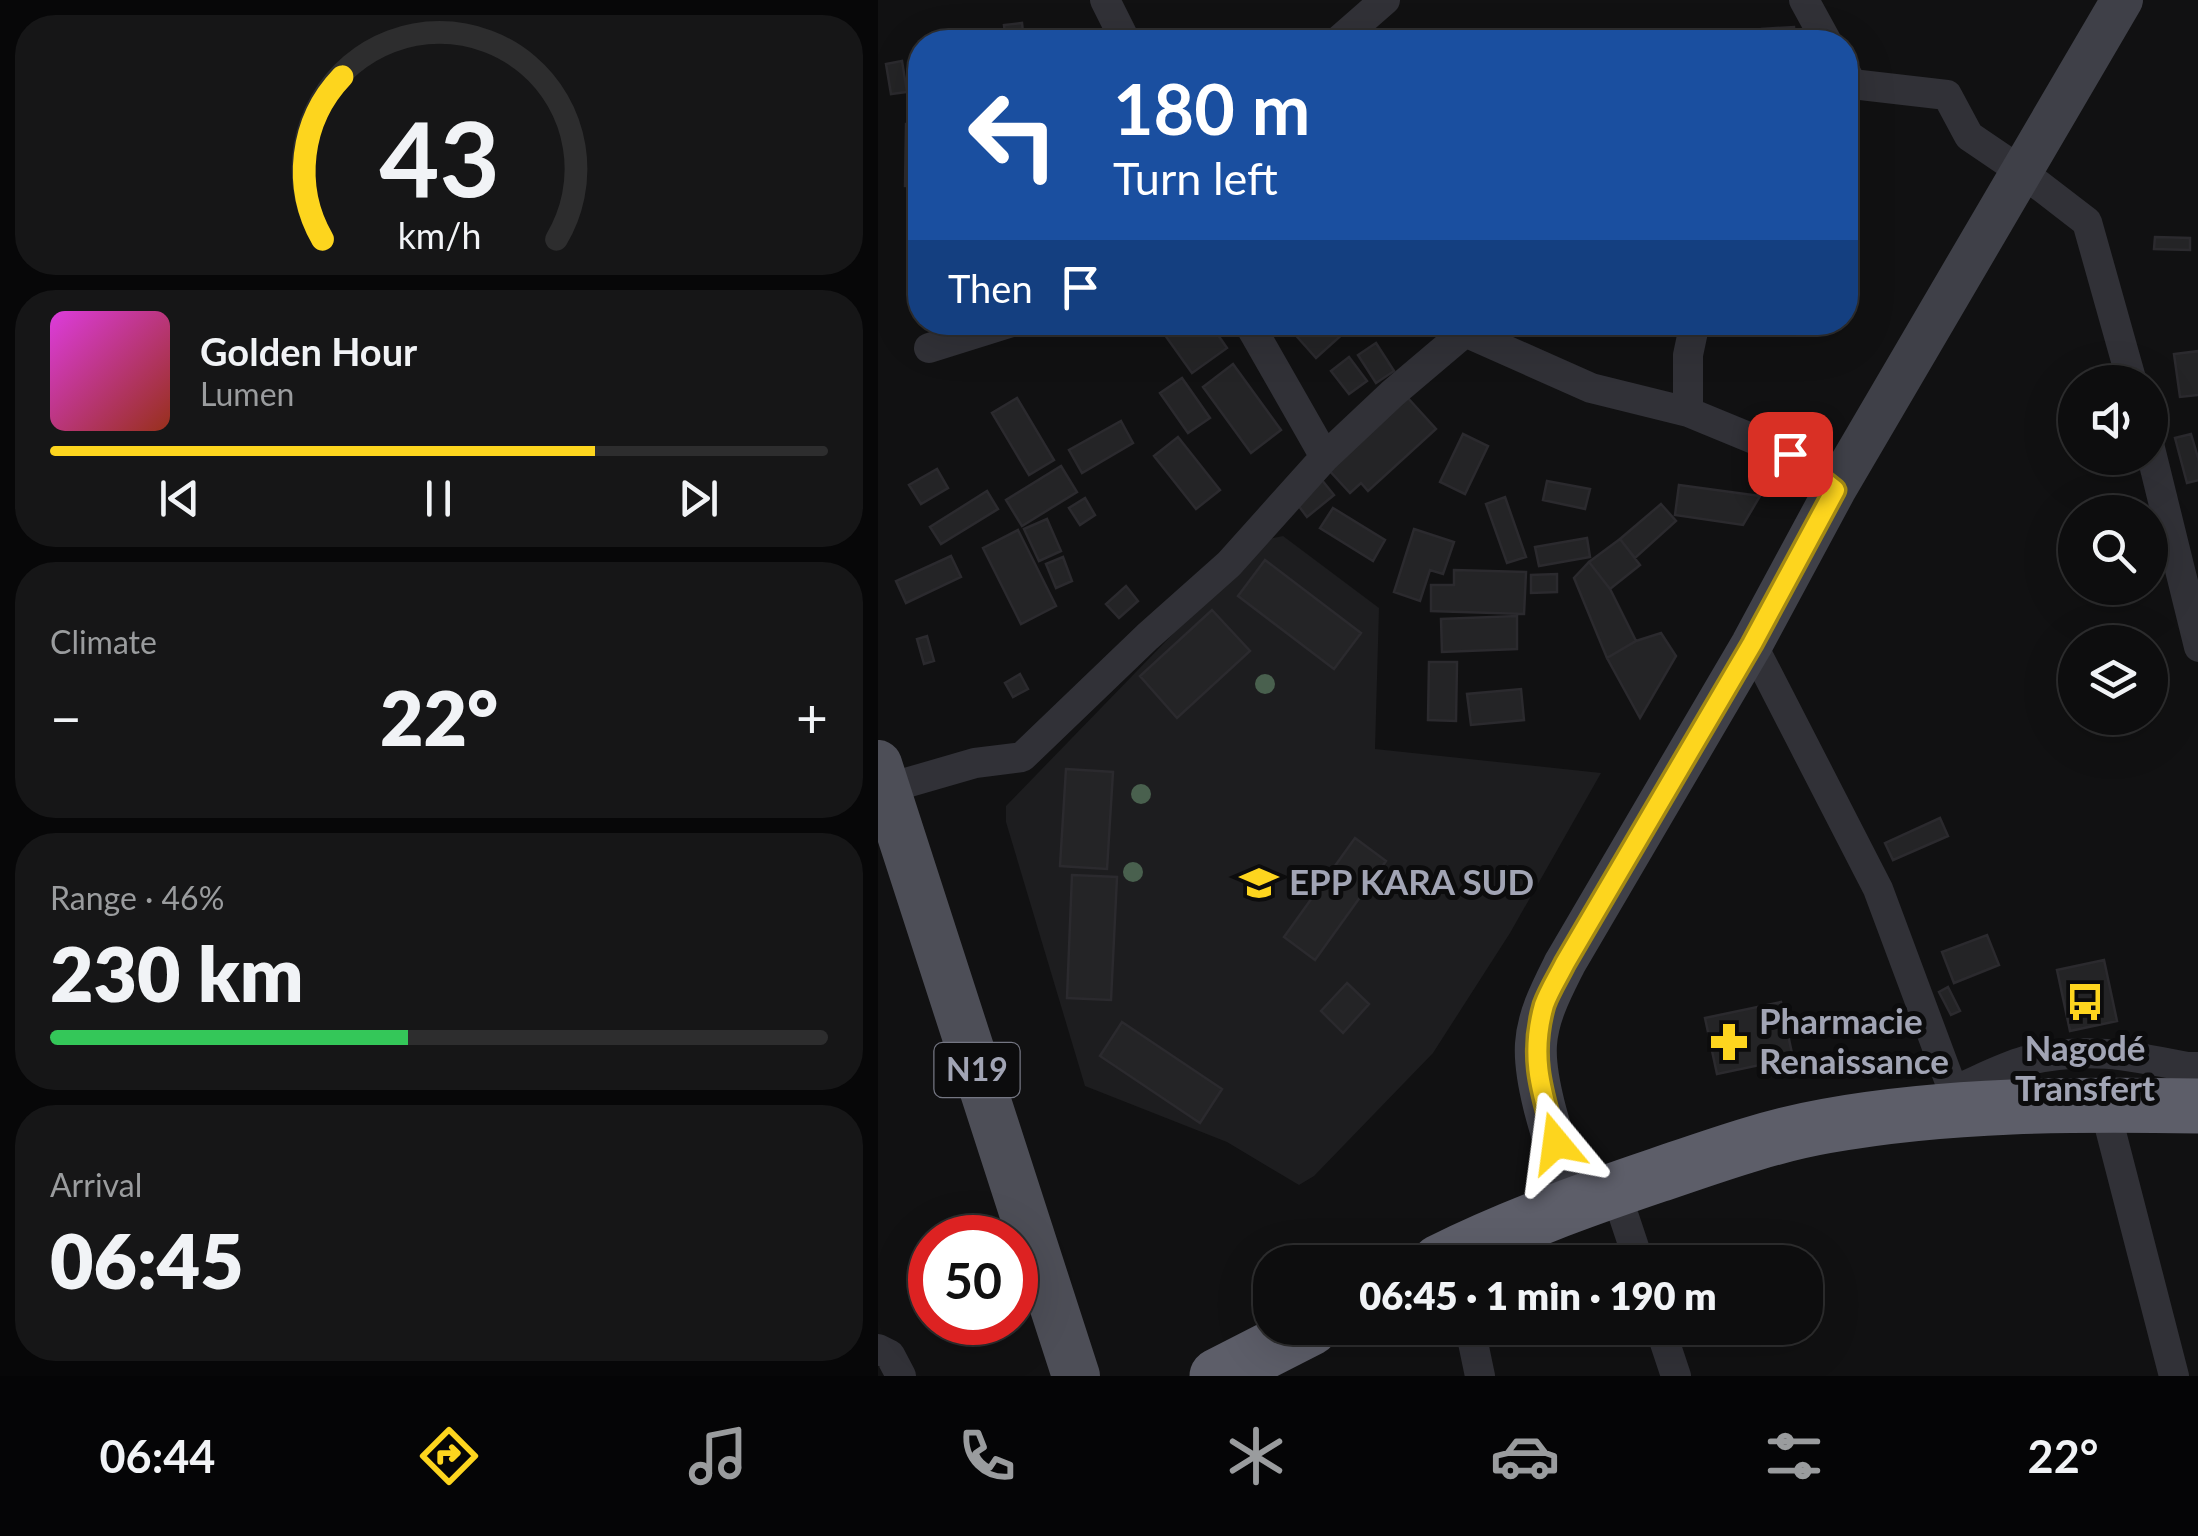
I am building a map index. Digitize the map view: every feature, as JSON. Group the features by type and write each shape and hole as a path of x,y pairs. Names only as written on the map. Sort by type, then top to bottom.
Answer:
{"highway":[{"path":"1484,1245 1594,1197 1753,1142 1957,1100 2198,1106"},
{"path":"1218,1376 1279,1345"}],"main road":[{"path":"1594,1197 1539,1082 1536,1043 1545,1002 1752,644 1835,490 2122,0"},
{"name":"N19","path":"880,781 1076,1376"}],"street":[{"path":"1105,0 1120,30"},
{"path":"1351,30 1385,0"},
{"path":"1804,0 1820,30"},
{"path":"1858,82 1948,96 1968,136 2088,222 2127,365"},
{"path":"929,348 970,335"},
{"path":"1255,335 1325,457"},
{"path":"880,781 1022,757 1229,564 1325,457 1453,335"},
{"path":"1478,335 1591,388 1688,412 1790,454 1835,490"},
{"path":"1688,412 1688,355 1692,335"},
{"path":"2157,475 2198,647"},
{"path":"1752,644 1878,888 1957,1100 2022,1062 2056,1055 2104,1052 2198,1067"},
{"path":"2104,1104 2174,1376"},
{"path":"1594,1197 1627,1245"},
{"path":"1474,1345 1480,1376"},
{"path":"1666,1345 1676,1376"},
{"path":"878,1350 890,1356 902,1376"}],"shaded area":[{"name":"EPP KARA SUD","path":"1283,536 1379,608 1375,749 1601,773 1510,933 1433,1053 1314,1176 1299,1185 1227,1142 1085,1086 1006,822 1006,806 1264,540"}],"building":[{"path":"1022,23 1023,30 1005,30 1004,25"},
{"path":"1794,27 1794,30 1762,30"},
{"path":"902,61 907,92 891,94 886,64"},
{"path":"906,124 908,124 908,186"},
{"path":"2155,237 2190,238 2190,250 2154,249"},
{"path":"1165,335 1218,335 1227,348 1192,373"},
{"path":"1296,335 1342,335 1316,358"},
{"path":"1376,343 1394,371 1376,383 1358,355"},
{"path":"2199,351 2199,395 2180,397 2174,354"},
{"path":"1349,357 1367,381 1349,394 1331,371"},
{"path":"1233,364 1281,430 1251,453 1203,387"},
{"path":"1182,378 1210,418 1188,433 1160,393"},
{"path":"1407,397 1436,429 1368,491 1361,483 1350,493 1328,469"},
{"path":"1017,398 1054,460 1029,475 992,413"},
{"path":"1121,421 1133,443 1082,473 1069,450"},
{"path":"1463,434 1488,446 1465,494 1440,482"},
{"path":"2191,434 2199,461 2199,480 2187,483 2175,438"},
{"path":"1178,437 1220,490 1196,509 1154,456"},
{"path":"1061,466 1077,492 1022,526 1006,500"},
{"path":"937,469 948,488 921,504 909,485"},
{"path":"1321,479 1334,495 1307,517 1295,501"},
{"path":"1547,481 1590,489 1585,509 1543,500"},
{"path":"1679,485 1760,496 1743,525 1675,515"},
{"path":"987,491 998,509 941,544 930,527"},
{"path":"1505,497 1526,557 1507,563 1486,504"},
{"path":"1085,498 1095,515 1080,525 1069,508"},
{"path":"1661,504 1676,521 1635,558 1620,539"},
{"path":"1333,508 1385,540 1373,561 1320,528"},
{"path":"1047,519 1061,551 1039,561 1024,529"},
{"path":"1414,529 1454,542 1443,574 1430,570 1420,601 1394,592"},
{"path":"1018,530 1056,606 1021,624 983,548"},
{"path":"1587,538 1590,557 1539,566 1535,547"},
{"path":"1620,539 1640,565 1610,589 1589,562"},
{"path":"951,556 961,577 906,603 896,581"},
{"path":"1063,557 1072,581 1056,588 1046,564"},
{"path":"1265,560 1361,633 1334,669 1238,596"},
{"path":"1589,562 1610,589 1636,641 1607,658 1574,578"},
{"path":"1454,570 1526,572 1524,614 1431,611 1431,585 1454,585"},
{"path":"1557,574 1557,592 1531,593 1531,575"},
{"path":"1126,586 1138,601 1119,618 1106,604"},
{"path":"1212,610 1250,651 1177,718 1140,676"},
{"path":"1517,616 1517,649 1442,652 1441,619"},
{"path":"1661,633 1676,656 1640,718 1607,658 1636,641"},
{"path":"927,636 934,661 924,664 917,639"},
{"path":"1429,662 1457,662 1456,721 1428,720"},
{"path":"1020,674 1028,689 1013,697 1005,683"},
{"path":"1521,689 1524,720 1471,725 1467,694"},
{"path":"1066,769 1113,772 1107,869 1060,866"},
{"path":"1940,818 1948,836 1893,860 1885,843"},
{"path":"1355,838 1386,861 1315,960 1284,937"},
{"path":"1072,875 1117,877 1111,1000 1067,998"},
{"path":"1987,935 1999,965 1954,983 1942,952"},
{"path":"2104,960 2117,1021 2070,1031 2057,970"},
{"path":"1347,983 1369,1004 1343,1033 1321,1011"},
{"path":"1948,987 1960,1011 1951,1015 1939,992"},
{"path":"1781,1002 1793,1058 1717,1074 1705,1018"},
{"path":"1122,1022 1222,1089 1200,1123 1100,1056"}],"place":[{"name":"EPP KARA SUD","path":"1259,883"},
{"name":"Nagodé Transfert","path":"2085,1002"},
{"name":"Pharmacie Renaissance","path":"1729,1042"}],"route":[{"path":"1556,1143 1539,1082 1536,1043 1545,1002 1752,644 1835,490 1790,454"}]}
